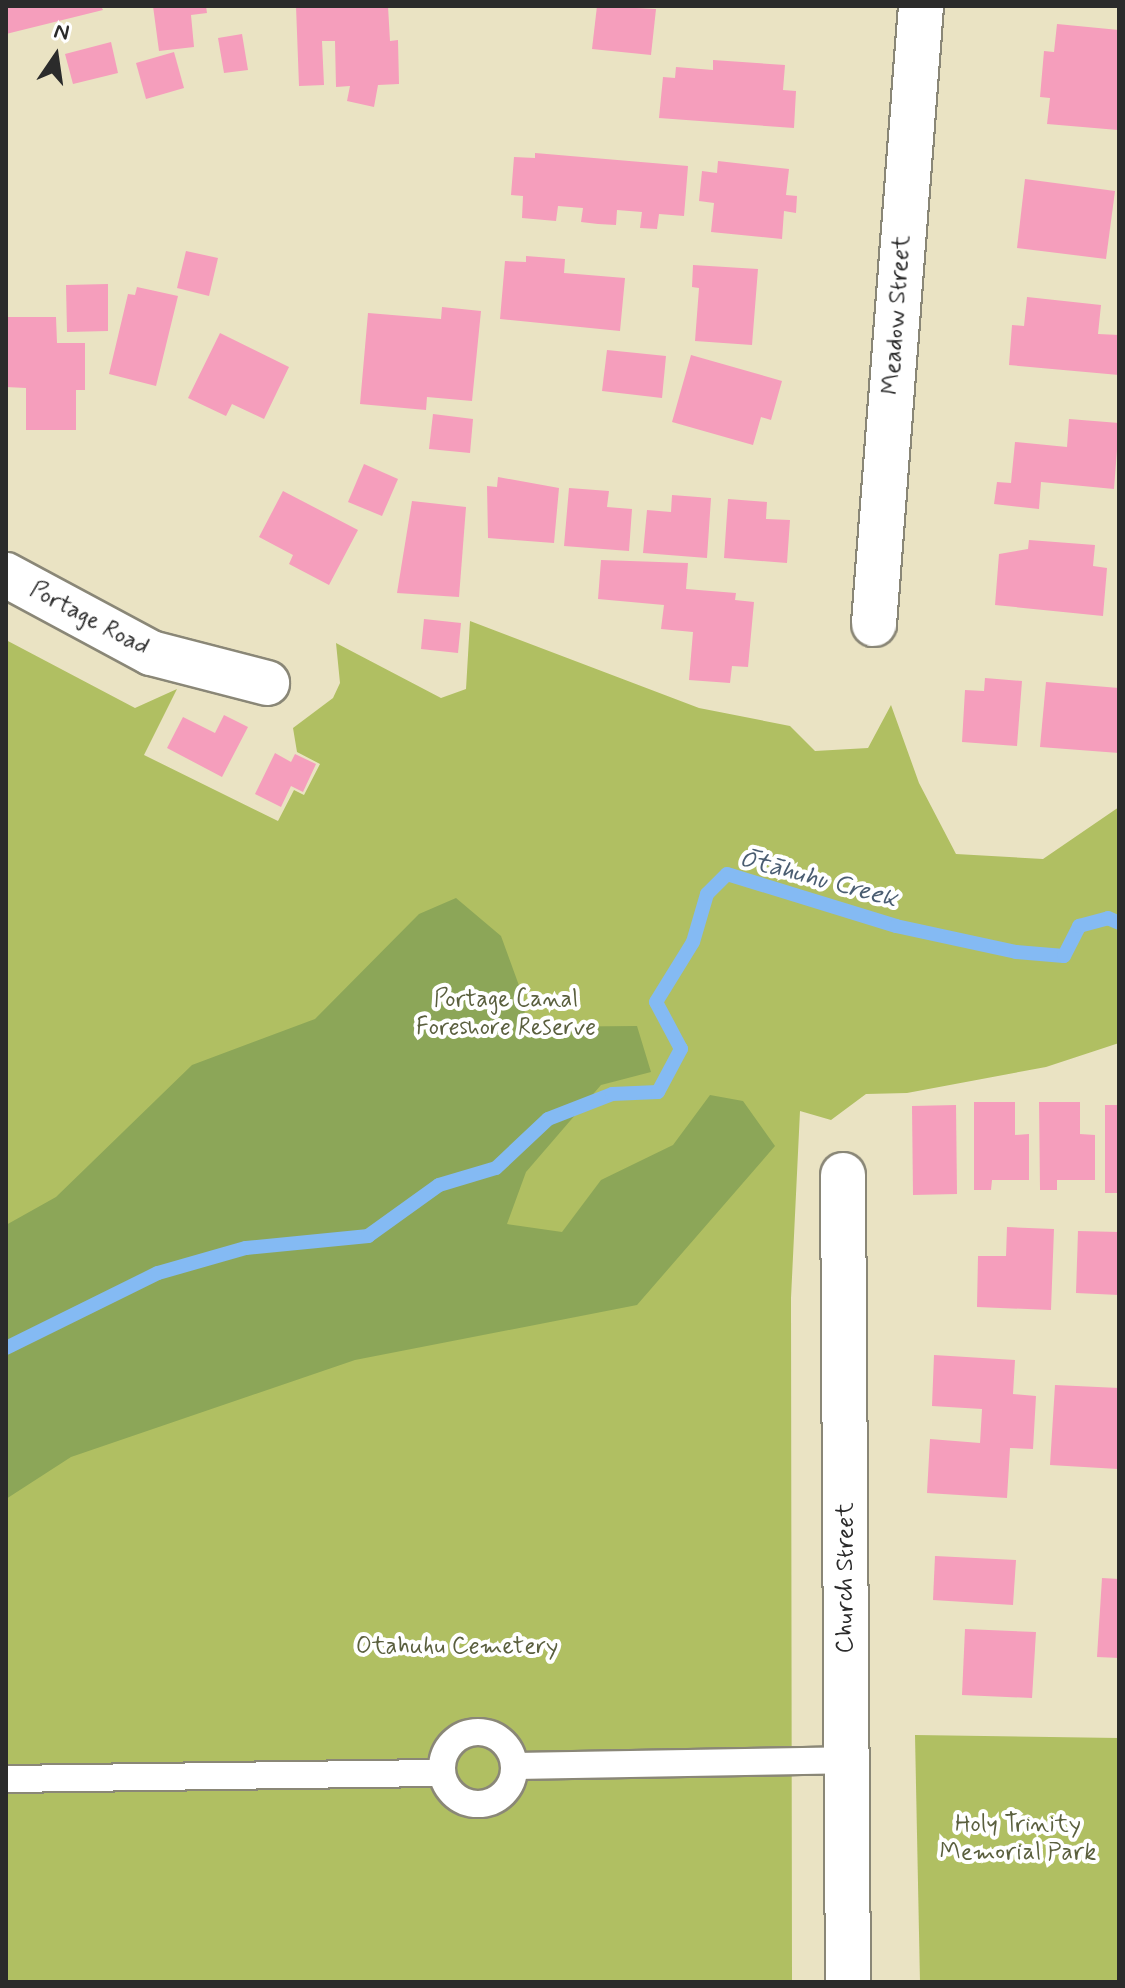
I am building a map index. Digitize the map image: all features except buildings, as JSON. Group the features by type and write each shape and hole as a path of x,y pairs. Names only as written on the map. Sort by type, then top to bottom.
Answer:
{"street":[{"name":"Meadow Street","path":"874,624 921,6"},
{"name":"Portage Road","path":"6,575 151,653 267,683"},
{"name":"Church Street","path":"843,1175 848,1982"}],"lane":[{"path":"474,1731 497,1737 514,1766 507,1789 487,1804 475,1804 452,1794 441,1773 453,1741 474,1731"},
{"path":"514,1766 847,1760"},
{"path":"6,1779 441,1773"}],"green space":[{"path":"470,621 699,708 790,726 815,751 868,748 891,705 919,783 956,854 1043,859 1119,807 1119,1043 1046,1067 907,1093 866,1094 831,1120 800,1111 791,1298 792,1982 6,1982 6,640 135,708 177,689 144,755 278,821 294,790 304,795 320,764 297,752 293,728 333,698 340,683 336,643 441,698 466,689"},
{"name":"Portage Canal Foreshore Reserve","path":"456,898 501,936 525,1002 524,1027 637,1026 651,1072 601,1085 526,1172 507,1224 562,1232 601,1180 673,1145 710,1095 743,1101 775,1146 637,1305 355,1360 71,1457 6,1499 6,1225 56,1197 192,1065 315,1019 419,914"},
{"name":"Holy Trinity Memorial Park","path":"915,1735 1119,1738 1119,1982 920,1982"}],"waterway":[{"name":"Ōtāhuhu Creek","path":"6,1348 158,1273 246,1248 368,1236 439,1185 496,1168 548,1119 612,1094 658,1092 681,1049 656,1002 693,942 707,894 727,874 896,926 1016,952 1064,956 1079,926 1108,918 1119,923"}],"park label":[{"name":"Otahuhu Cemetery","path":"457,1647"}]}
